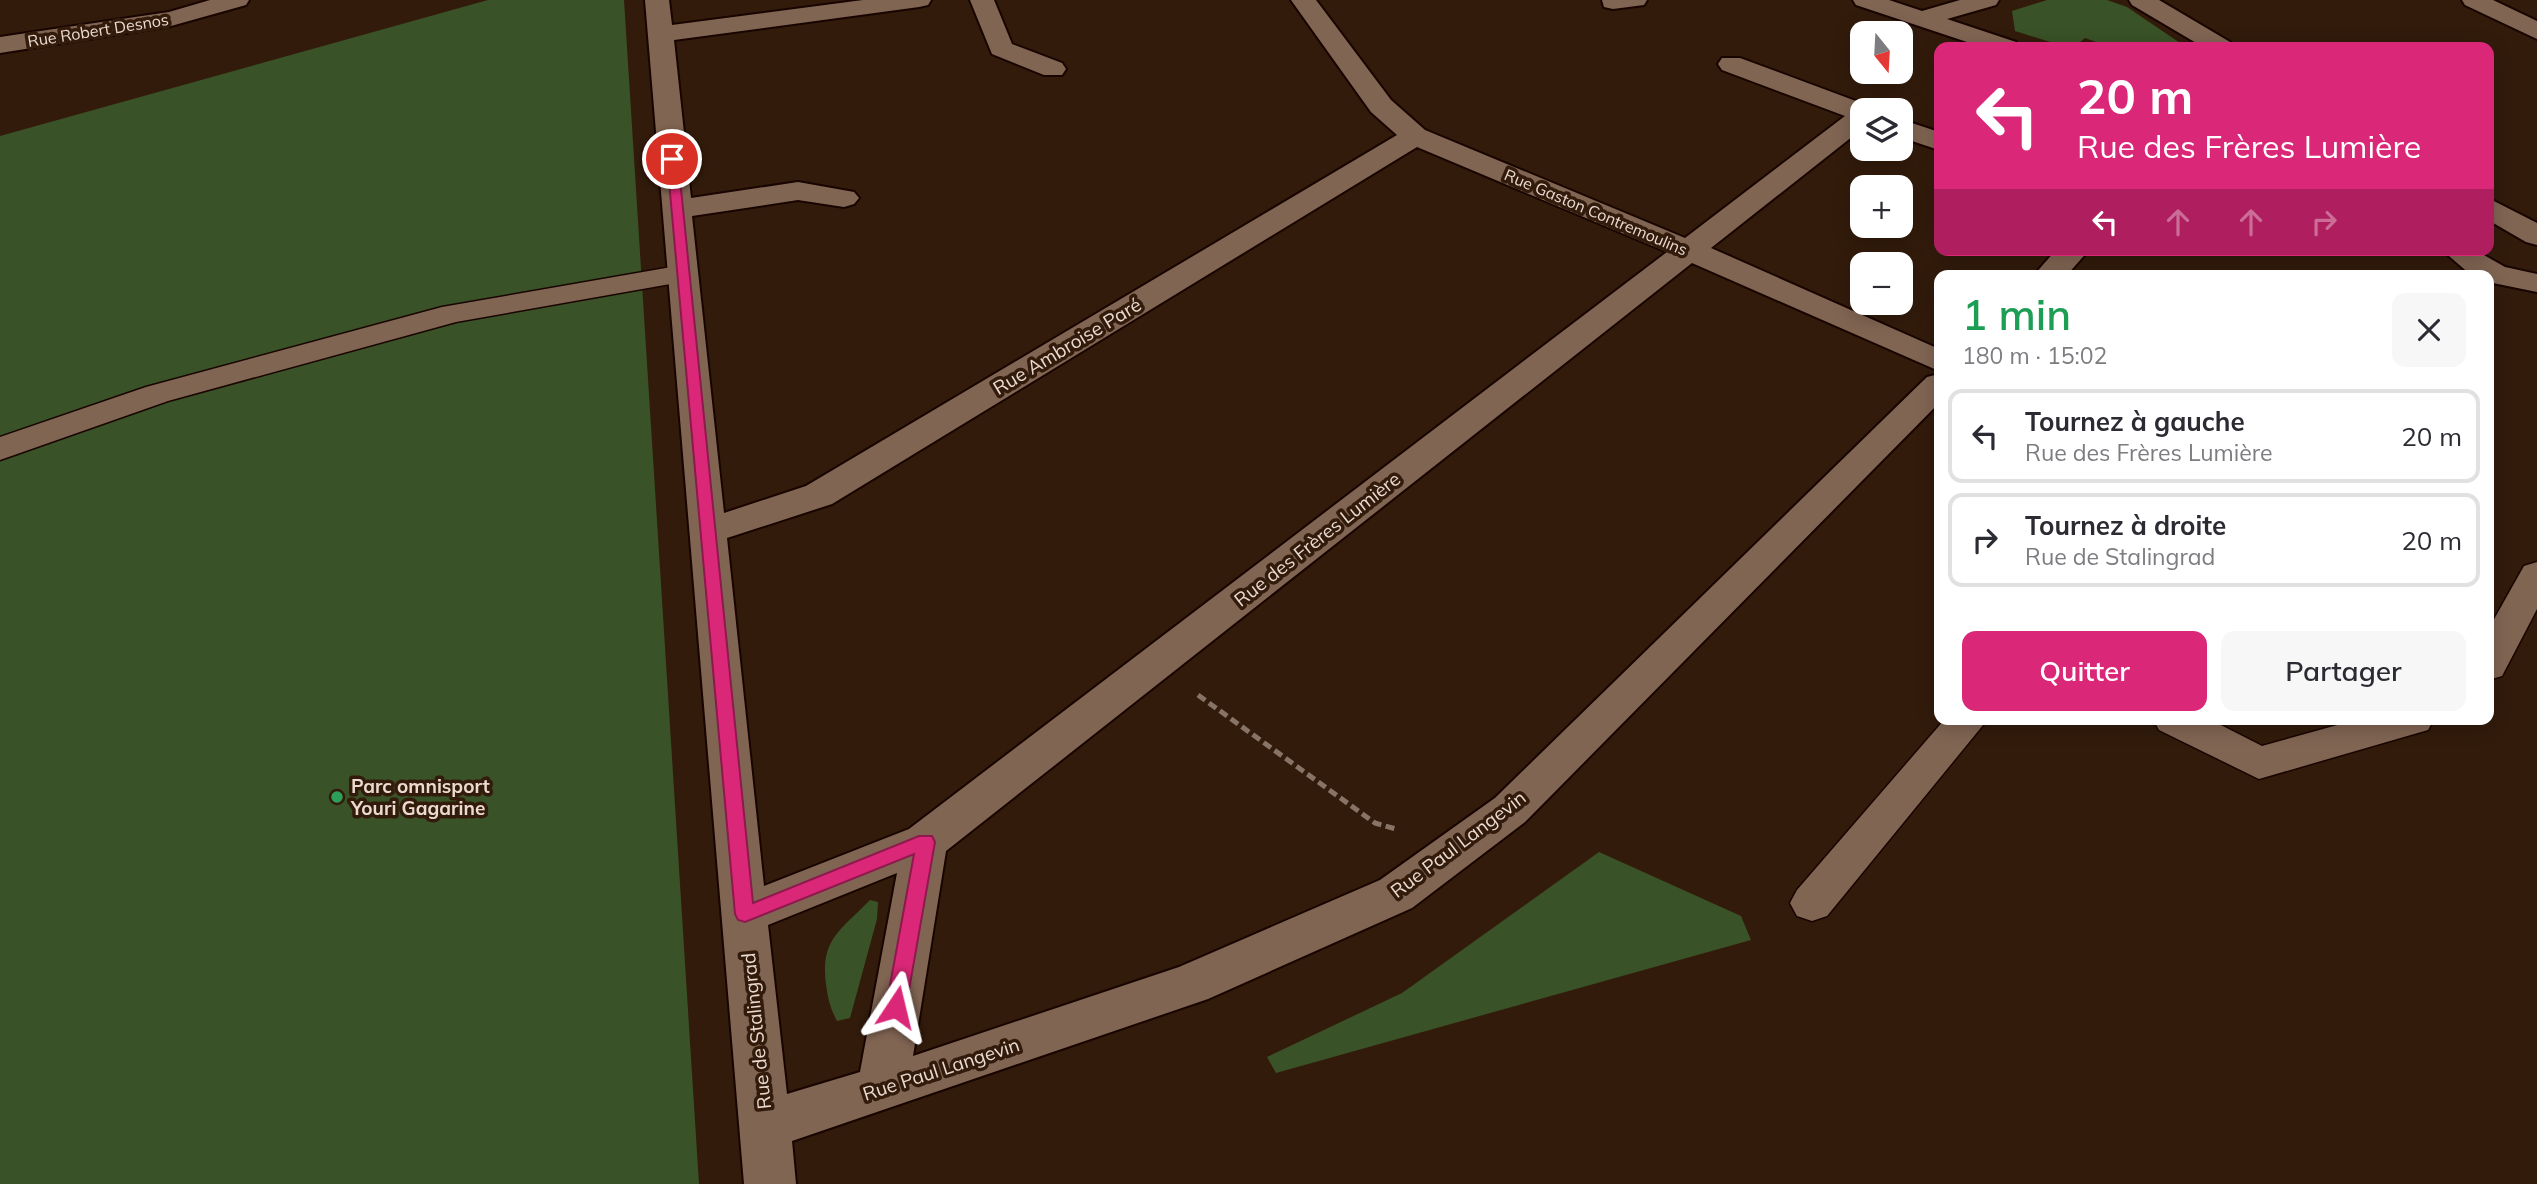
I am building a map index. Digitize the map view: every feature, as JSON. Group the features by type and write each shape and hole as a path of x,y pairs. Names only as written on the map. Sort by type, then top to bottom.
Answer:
{"street":[{"name":"Rue Robert Desnos","path":"0,45 171,19 237,0"},
{"path":"659,17 919,0"},
{"path":"982,0 1000,49 1053,69"},
{"name":"Rue Gaston Contremoulins","path":"1303,0 1381,106 1415,136 1689,250 1934,359"},
{"path":"1865,0 1993,42"},
{"path":"1924,18 1987,0"},
{"path":"2141,0 2212,42"},
{"path":"2474,0 2537,31"},
{"name":"Rue de Stalingrad","path":"659,17 771,1184"},
{"path":"1731,64 1850,110"},
{"name":"Rue des Frères Lumière","path":"745,914 925,842 1850,124"},
{"path":"1913,132 1934,140"},
{"name":"Rue Ambroise Paré","path":"708,531 819,495 1415,136"},
{"path":"677,209 798,191 845,198"},
{"path":"2494,211 2537,236"},
{"path":"2054,270 2068,256"},
{"path":"2463,256 2472,265 2486,270"},
{"path":"2494,273 2520,282 2537,283"},
{"name":"Rue Paul Langevin","path":"765,1125 882,1089 1191,984 1396,894 1510,810 1934,389"},
{"path":"882,1089 925,842"}],"lane":[{"path":"0,449 157,394 453,313 683,274"},
{"path":"2494,655 2537,575"},
{"path":"1812,903 1963,725"},
{"path":"2185,725 2259,763 2393,725"}],"path":[{"path":"1155,664 1375,823 1458,848"}],"green space":[{"name":"Parc omnisport Youri Gagarine","path":"488,0 624,0 699,1184 0,1184 0,136"},
{"path":"2047,0 2107,0 2127,7 2179,42 2096,42 2085,38 2080,42 2050,42 2015,31 2012,11"},
{"path":"1599,852 1741,916 1751,940 1276,1073 1267,1057 1402,993"},
{"path":"870,900 878,902 877,919 850,1018 837,1021 827,989 826,956 835,936"}],"place":[{"name":"Parc omnisport Youri Gagarine","path":"337,797"}],"route":[{"path":"672,159 745,914 925,842 896,1007"}]}
